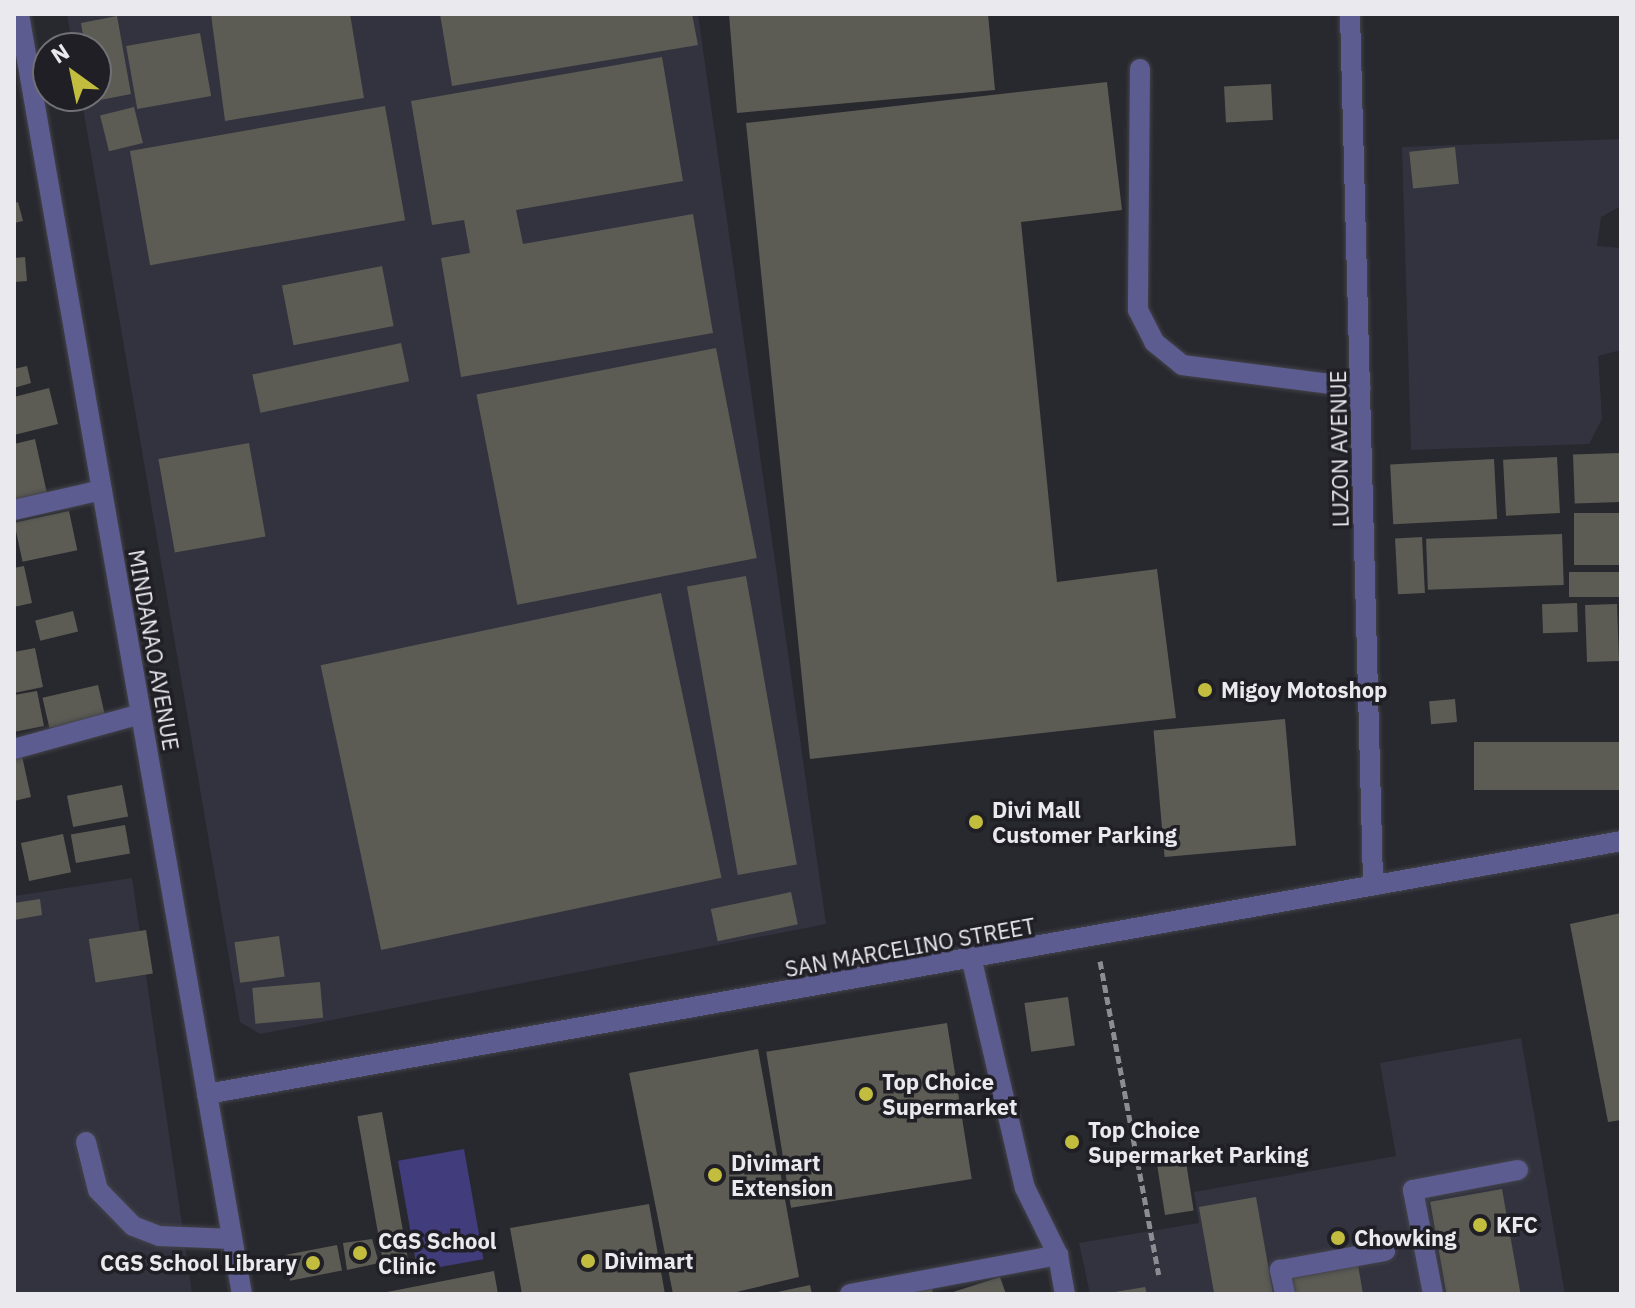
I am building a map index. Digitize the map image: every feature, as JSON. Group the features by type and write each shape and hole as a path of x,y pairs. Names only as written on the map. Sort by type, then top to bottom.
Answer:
{"street":[{"name":"LUZON AVENUE","path":"1350,14 1373,883"},
{"name":"MINDANAO AVENUE","path":"23,15 242,1294"},
{"path":"1140,69 1138,310 1154,342 1182,365 1361,388"},
{"path":"14,510 102,490"},
{"path":"14,749 141,714"},
{"name":"SAN MARCELINO STREET","path":"207,1094 972,961 1373,883 1621,841"},
{"path":"972,961 1025,1188 1058,1255 1065,1294"},
{"path":"86,1142 98,1190 133,1226 159,1236 232,1239"},
{"path":"1433,1294 1413,1190 1518,1170"},
{"path":"1285,1294 1280,1270 1385,1251"},
{"path":"850,1294 1058,1255"}],"path":[{"path":"1096,937 1159,1275"}],"shaded area":[{"path":"67,14 698,14 826,924 260,1034 240,1022 84,112 112,112 112,32 70,32"},
{"path":"1620,139 1621,206 1601,217 1597,246 1621,248 1621,350 1598,356 1602,419 1589,444 1411,450 1402,147"},
{"path":"132,878 192,1294 14,1294 14,896"},
{"path":"1521,1038 1565,1294 1090,1294 1079,1243 1199,1223 1194,1192 1396,1156 1380,1063"},
{"path":"464,1149 483,1259 417,1271 398,1161"}],"building":[{"path":"211,14 350,14 364,98 225,121"},
{"path":"440,14 692,14 698,45 452,86"},
{"path":"729,14 988,14 995,90 737,113"},
{"path":"117,16 131,94 112,98 112,32 82,32 81,23"},
{"path":"200,33 211,96 137,109 126,46"},
{"path":"662,57 683,181 516,210 523,244 693,214 713,333 461,377 441,258 470,253 464,220 432,225 411,101"},
{"path":"1107,82 1122,210 1021,222 1057,582 1157,569 1176,718 810,759 746,123"},
{"path":"1271,84 1273,120 1226,122 1224,86"},
{"path":"385,106 405,220 150,265 130,151"},
{"path":"134,107 143,143 109,151 100,115"},
{"path":"1455,147 1459,184 1413,189 1409,152"},
{"path":"18,202 23,221 14,223 14,203"},
{"path":"25,257 27,281 14,282 14,258"},
{"path":"382,266 394,326 294,345 282,285"},
{"path":"401,343 409,381 260,413 252,375"},
{"path":"716,348 757,558 517,605 476,395"},
{"path":"27,366 31,383 14,388 14,369"},
{"path":"49,388 58,424 14,435 14,397"},
{"path":"35,439 48,498 14,507 14,444"},
{"path":"249,443 265,537 175,553 158,459"},
{"path":"1619,453 1621,502 1575,504 1573,455"},
{"path":"1557,457 1560,513 1506,516 1503,460"},
{"path":"1494,459 1497,519 1393,524 1390,464"},
{"path":"69,511 77,550 23,562 14,523"},
{"path":"1574,513 1621,513 1621,565 1574,565"},
{"path":"1562,534 1564,585 1428,590 1426,539"},
{"path":"1422,537 1425,593 1398,594 1395,538"},
{"path":"24,566 32,603 14,607 14,568"},
{"path":"1569,572 1621,572 1621,597 1569,597"},
{"path":"746,576 797,865 738,875 687,586"},
{"path":"661,593 722,878 381,950 321,665"},
{"path":"1577,603 1578,632 1543,633 1542,604"},
{"path":"1617,604 1619,661 1587,662 1585,605"},
{"path":"73,611 78,631 40,641 35,620"},
{"path":"35,648 43,687 14,693 14,652"},
{"path":"98,685 105,715 49,728 42,698"},
{"path":"37,691 44,726 14,732 14,695"},
{"path":"1455,699 1457,722 1431,724 1429,701"},
{"path":"1285,719 1296,846 1165,857 1154,731"},
{"path":"1474,742 1621,742 1621,790 1474,790"},
{"path":"22,756 31,797 14,801 14,758"},
{"path":"122,785 128,816 73,827 67,796"},
{"path":"125,825 130,854 76,863 71,835"},
{"path":"63,834 71,872 29,881 21,843"},
{"path":"791,892 798,924 718,941 711,909"},
{"path":"40,899 42,915 14,920 14,903"},
{"path":"1621,913 1621,1120 1608,1122 1570,924"},
{"path":"146,930 153,973 96,983 89,939"},
{"path":"279,936 285,977 240,983 234,942"},
{"path":"320,982 323,1018 255,1024 252,988"},
{"path":"1068,997 1075,1046 1031,1052 1024,1003"},
{"name":"Top Choice Supermarket","path":"947,1023 972,1179 791,1208 766,1052"},
{"name":"Divimart Extension","path":"758,1049 799,1277 728,1294 673,1294 629,1073"},
{"path":"382,1112 408,1258 383,1262 357,1116"},
{"path":"1186,1162 1194,1210 1165,1215 1157,1167"},
{"path":"1502,1189 1521,1294 1446,1294 1430,1202"},
{"path":"1256,1197 1273,1294 1214,1294 1199,1207"},
{"name":"Divimart","path":"649,1204 665,1294 522,1294 510,1228"},
{"name":"CGS School Clinic","path":"372,1239 379,1263 347,1270 343,1243"},
{"name":"CGS School Library","path":"337,1245 342,1271 290,1281 285,1255"},
{"path":"1358,1265 1363,1294 1294,1294 1291,1276"},
{"path":"494,1271 498,1294 382,1293"},
{"path":"1000,1277 1006,1294 950,1294 950,1293"},
{"path":"810,1285 812,1294 773,1294 773,1293"},
{"path":"1145,1287 1147,1294 1115,1294 1115,1292"},
{"path":"932,1288 933,1294 907,1294 907,1292"}],"place":[{"name":"Migoy Motoshop","path":"1205,690"},
{"name":"Divi Mall Customer Parking","path":"976,822"},
{"name":"Top Choice Supermarket","path":"866,1094"},
{"name":"Top Choice Supermarket Parking","path":"1072,1142"},
{"name":"Divimart Extension","path":"715,1175"},
{"name":"KFC","path":"1480,1225"},
{"name":"Chowking","path":"1338,1238"},
{"name":"CGS School Clinic","path":"360,1253"},
{"name":"Divimart","path":"588,1261"},
{"name":"CGS School Library","path":"313,1263"}]}
